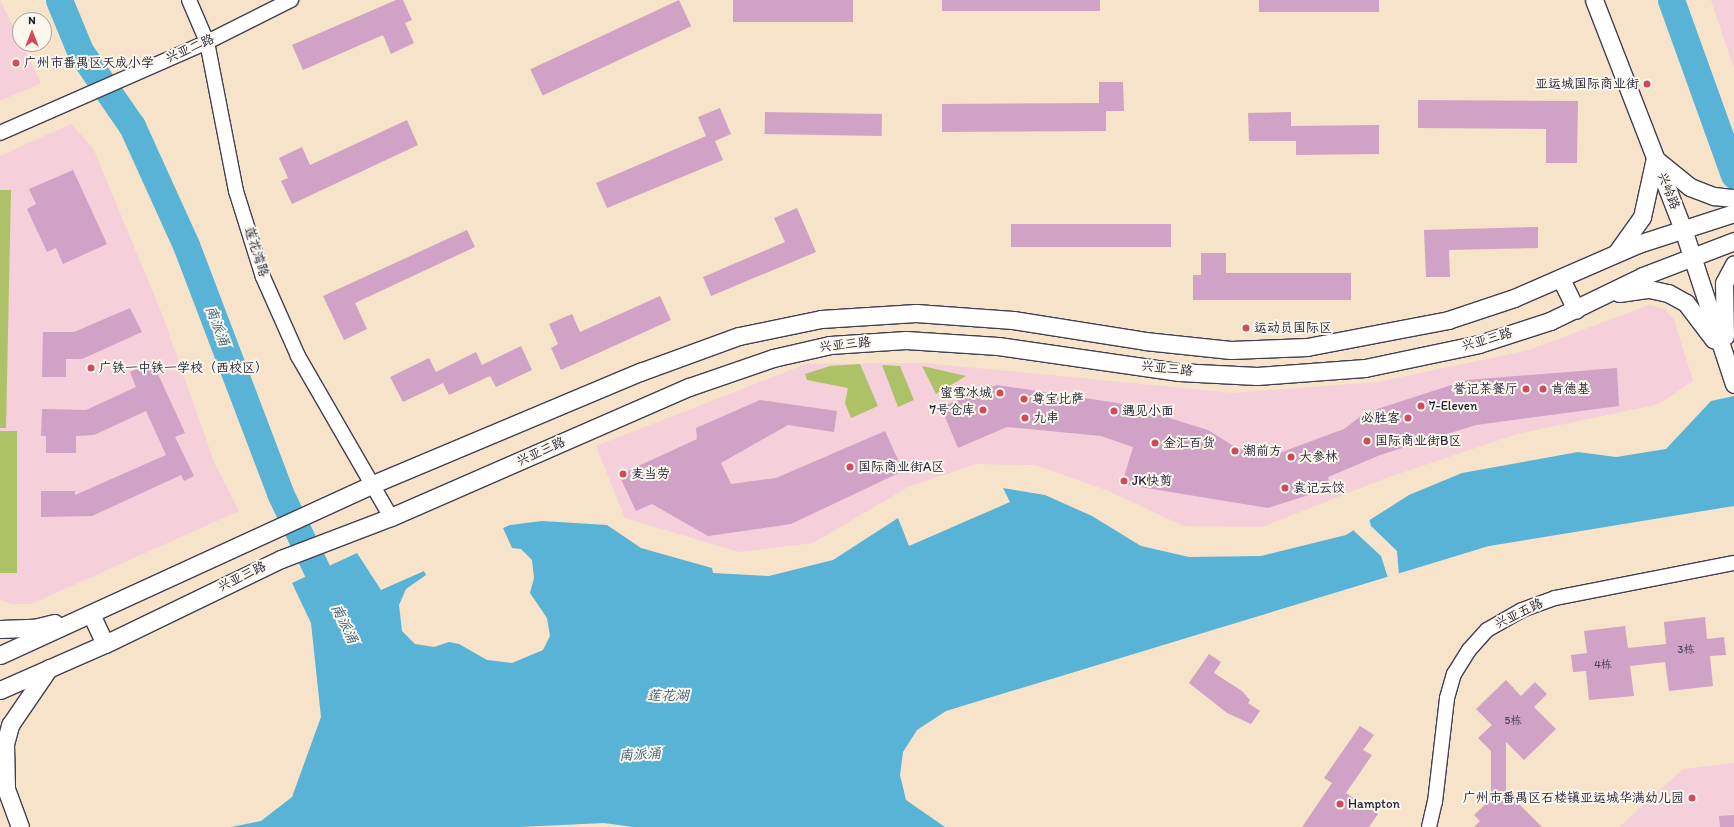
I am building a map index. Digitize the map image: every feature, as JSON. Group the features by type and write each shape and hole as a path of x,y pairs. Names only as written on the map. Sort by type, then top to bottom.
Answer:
{"street":[{"name":"莲花湾路","path":"189,0 207,42 236,191 263,277 298,356 391,517"},
{"name":"兴亚二路","path":"0,133 207,42 290,0"},
{"name":"兴岭路","path":"1594,0 1654,158 1683,229 1734,384"},
{"path":"1613,257 1642,217 1654,158 1679,179 1714,196 1734,198"},
{"name":"兴亚三路","path":"0,655 272,532 373,484 640,372 739,336 806,321 870,315 962,315 1231,350 1307,347 1448,320 1561,279 1683,229 1734,213"},
{"name":"兴亚三路","path":"0,690 104,644 280,559 391,517 689,387 773,358 830,345 906,340 960,342 1179,372 1257,376 1365,368 1478,344 1576,310 1692,256 1730,243"},
{"path":"1726,357 1723,298 1724,283 1734,264"},
{"path":"1561,279 1576,310"},
{"path":"1612,294 1649,290 1668,293 1686,303 1726,357"},
{"name":"兴亚五路","path":"1429,827 1435,802 1447,698 1454,674 1468,650 1487,630 1522,610 1555,598 1734,563"},
{"path":"0,629 34,628 91,614 104,644"},
{"path":"20,827 3,780 5,744 10,726 49,668"}],"shaded area":[{"name":"广州市番禺区天成小学","path":"0,0 12,24 12,52 26,52 41,83 0,101"},
{"path":"1711,0 1734,0 1734,68"},
{"name":"广铁一中铁一学校（西校区）","path":"71,124 93,148 162,314 214,462 239,511 31,604 11,604 0,599 0,156"},
{"path":"1649,305 1665,309 1674,320 1693,381 1659,404 1517,434 1386,478 1262,527 1184,526 1106,490 1035,465 976,464 908,487 813,543 739,552 625,518 596,446 806,364 925,363 1234,393 1377,382 1529,350"},
{"name":"广州市番禺区石楼镇亚运城华满幼儿园","path":"1734,763 1734,827 1619,827 1683,769"}],"green space":[{"path":"0,190 11,190 6,428 0,428"},
{"path":"860,364 878,406 851,418 845,403 848,388 807,380 805,374 830,366"},
{"path":"882,365 900,366 914,400 898,407"},
{"path":"922,366 966,376 936,394"},
{"path":"0,431 17,431 17,573 0,573"}],"water":[{"name":"莲花湖","path":"1734,396 1734,506 1489,546 946,711 917,730 903,752 900,775 906,800 945,827 633,827 604,823 519,827 231,827 261,821 292,797 321,717 311,623 292,583 357,553 381,590 424,571 426,575 406,589 399,605 402,631 415,644 434,647 449,642 459,644 487,660 512,663 543,650 550,636 547,618 530,593 534,578 532,560 521,549 512,548 503,528 510,525 542,521 607,525 641,548 712,568 713,573 769,576 833,560 898,518 909,546 1010,502 1003,488 1045,495 1092,516 1141,546 1189,557 1261,556 1346,535 1409,495 1462,473 1578,452 1616,457 1666,449 1711,401"}],"pier":[{"path":"1369,518 1371,526 1397,551 1399,575 1388,578 1381,556 1354,531 1354,528"}],"building":[{"path":"396,0 403,0 412,20 405,23 414,43 391,54 383,35 303,70 292,45"},
{"path":"679,0 691,26 543,96 530,69"},
{"path":"733,0 853,0 853,22 733,22"},
{"path":"942,0 1100,0 1100,11 942,11"},
{"path":"1259,0 1379,0 1379,12 1259,12"},
{"path":"1099,82 1123,82 1124,111 1106,111 1106,131 942,132 942,104 1099,103"},
{"path":"1418,100 1578,101 1577,163 1546,163 1546,129 1418,128"},
{"path":"720,108 731,134 715,141 723,160 607,208 596,183 706,136 698,117"},
{"path":"765,112 882,114 882,136 765,134"},
{"path":"1291,112 1291,126 1379,125 1379,154 1296,155 1296,141 1249,141 1248,113"},
{"path":"407,120 418,145 292,204 281,181 288,178 279,158 302,147 310,165"},
{"path":"73,170 107,244 63,264 56,248 47,252 27,209 36,204 29,189"},
{"path":"797,208 816,252 711,296 703,277 785,242 774,218"},
{"path":"1011,224 1171,224 1171,247 1011,247"},
{"path":"1538,227 1538,248 1449,250 1450,277 1426,277 1424,230"},
{"path":"467,230 475,247 355,303 367,329 344,340 323,296"},
{"path":"1201,253 1226,253 1226,273 1351,273 1351,300 1193,300 1193,275 1201,275"},
{"path":"660,296 671,320 561,370 551,348 558,344 549,324 572,314 580,332"},
{"path":"130,308 142,332 82,359 66,359 66,377 42,377 43,332 74,332"},
{"path":"521,346 532,370 496,387 490,376 449,395 443,383 403,402 390,377 429,358 436,372 476,352 482,365"},
{"path":"152,361 185,433 175,437 194,476 184,481 181,475 92,516 41,517 41,491 75,491 75,495 166,455 146,411 94,435 76,436 76,453 46,453 46,436 41,436 42,409 86,410 136,387 130,372"},
{"name":"国际商业街B区","path":"1617,368 1619,406 1476,425 1380,455 1328,477 1331,488 1268,508 1122,484 1133,447 1101,436 1007,427 958,448 941,407 997,385 1124,404 1208,430 1235,447 1266,458 1344,429 1365,413 1467,380"},
{"name":"国际商业街A区","path":"760,400 837,411 834,432 788,425 721,463 731,484 776,478 885,431 903,471 791,524 708,536 652,504 636,511 619,475 697,439 696,428"},
{"path":"1705,617 1707,639 1724,637 1726,655 1710,656 1713,686 1669,691 1665,662 1630,666 1634,696 1589,700 1586,671 1573,672 1571,655 1587,653 1584,631 1625,626 1628,648 1666,644 1664,622"},
{"path":"1209,654 1221,662 1214,673 1242,691 1250,700 1248,703 1260,711 1251,724 1227,713 1189,683"},
{"path":"1506,680 1521,696 1535,682 1547,694 1534,707 1556,729 1524,760 1506,742 1506,791 1542,827 1474,827 1480,821 1474,815 1491,799 1491,751 1478,738 1492,725 1476,709"},
{"path":"1360,726 1374,735 1363,750 1372,755 1346,793 1378,814 1369,827 1302,827 1332,783 1324,778"},
{"path":"1734,815 1734,827 1720,827 1719,816"}],"waterway":[{"name":"南派涌","path":"59,0 80,51 132,126 186,245 280,493 334,606"},
{"path":"1671,0 1734,175"}],"place":[{"name":"广州市番禺区天成小学","path":"16,63"},
{"name":"亚运城国际商业街","path":"1647,84"},
{"name":"运动员国际区","path":"1246,328"},
{"name":"广铁一中铁一学校（西校区）","path":"91,368"},
{"name":"誉记茶餐厅","path":"1526,389"},
{"name":"肯德基","path":"1543,389"},
{"name":"蜜雪冰城","path":"1000,393"},
{"name":"尊宝比萨","path":"1024,399"},
{"name":"7-Eleven","path":"1421,406"},
{"name":"7号仓库","path":"983,410"},
{"name":"遇见小面","path":"1114,411"},
{"name":"九串","path":"1025,418"},
{"name":"必胜客","path":"1408,418"},
{"name":"国际商业街B区","path":"1367,441"},
{"name":"金汇百货","path":"1155,443"},
{"name":"潮前方","path":"1235,451"},
{"name":"大参林","path":"1291,457"},
{"name":"国际商业街A区","path":"850,467"},
{"name":"麦当劳","path":"623,474"},
{"name":"JK快剪","path":"1124,481"},
{"name":"袁记云饺","path":"1285,488"},
{"name":"广州市番禺区石楼镇亚运城华满幼儿园","path":"1692,798"},
{"name":"Hampton","path":"1340,804"}]}
